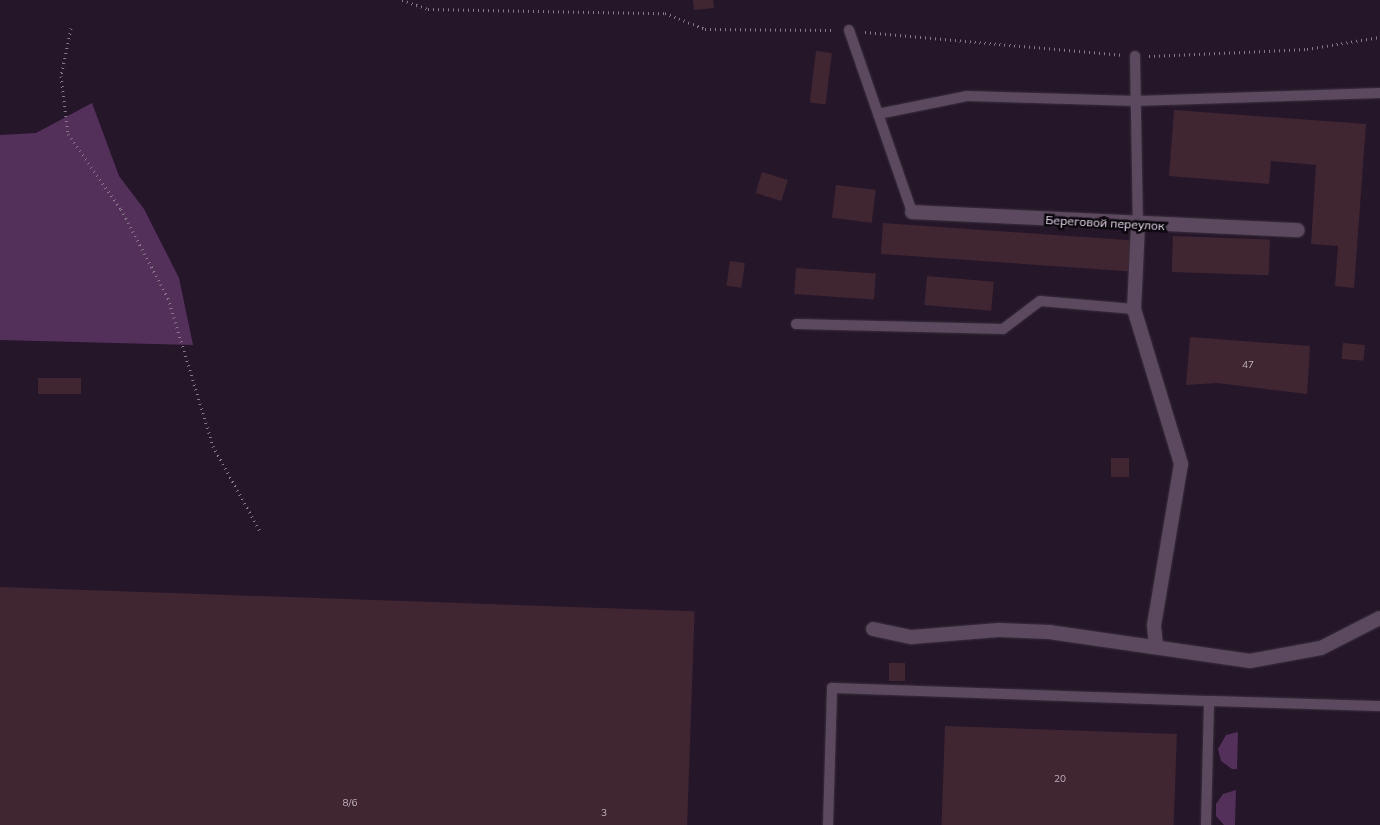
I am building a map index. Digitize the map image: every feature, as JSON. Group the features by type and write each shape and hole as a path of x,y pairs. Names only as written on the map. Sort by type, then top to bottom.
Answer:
{"street":[{"name":"Береговой переулок","path":"912,212 1138,225 1298,230"},
{"path":"1138,225 1134,308 1181,464 1154,626 1156,646"},
{"path":"873,629 912,637 999,630 1049,632 1250,661 1321,648 1380,618"}],"lane":[{"path":"849,30 912,212"},
{"path":"1135,56 1138,225"},
{"path":"878,114 967,96 1136,101 1380,93"},
{"path":"796,324 1003,329 1040,301 1134,308"},
{"path":"828,825 832,688 1380,706"},
{"path":"1206,825 1208,701"}],"path":[{"path":"402,0 428,9 665,13 705,29 849,30 1135,56 1307,49 1380,37"},
{"path":"71,28 61,76 68,134 121,209 168,298 213,446 260,531"}],"shaded area":[{"path":"92,103 119,176 144,209 179,278 193,345 0,340 0,135 36,133"},
{"path":"1238,732 1237,769 1232,769 1221,761 1218,749 1226,735"},
{"path":"1236,790 1235,825 1224,825 1216,816 1216,804 1223,794"}],"building":[{"path":"693,0 713,0 714,8 694,10"},
{"path":"816,51 832,53 826,105 810,103"},
{"path":"1174,110 1366,124 1354,288 1335,286 1338,246 1311,244 1316,165 1271,161 1269,184 1169,176"},
{"path":"762,172 788,180 781,201 756,193"},
{"path":"836,185 876,190 872,223 832,218"},
{"path":"883,223 1130,240 1128,271 881,254"},
{"path":"1173,236 1270,239 1269,275 1172,272"},
{"path":"730,261 745,263 741,288 727,286"},
{"path":"796,268 876,274 874,300 794,294"},
{"path":"927,276 994,282 991,311 924,305"},
{"path":"1190,337 1310,346 1307,394 1217,383 1186,385"},
{"path":"1343,343 1365,345 1364,361 1342,359"},
{"path":"38,378 81,378 81,394 38,394"},
{"path":"1111,458 1129,458 1129,477 1111,477"},
{"path":"0,587 695,611 687,825 0,825"},
{"path":"889,663 905,663 905,681 889,681"},
{"path":"945,726 1177,734 1174,825 942,825"}]}
